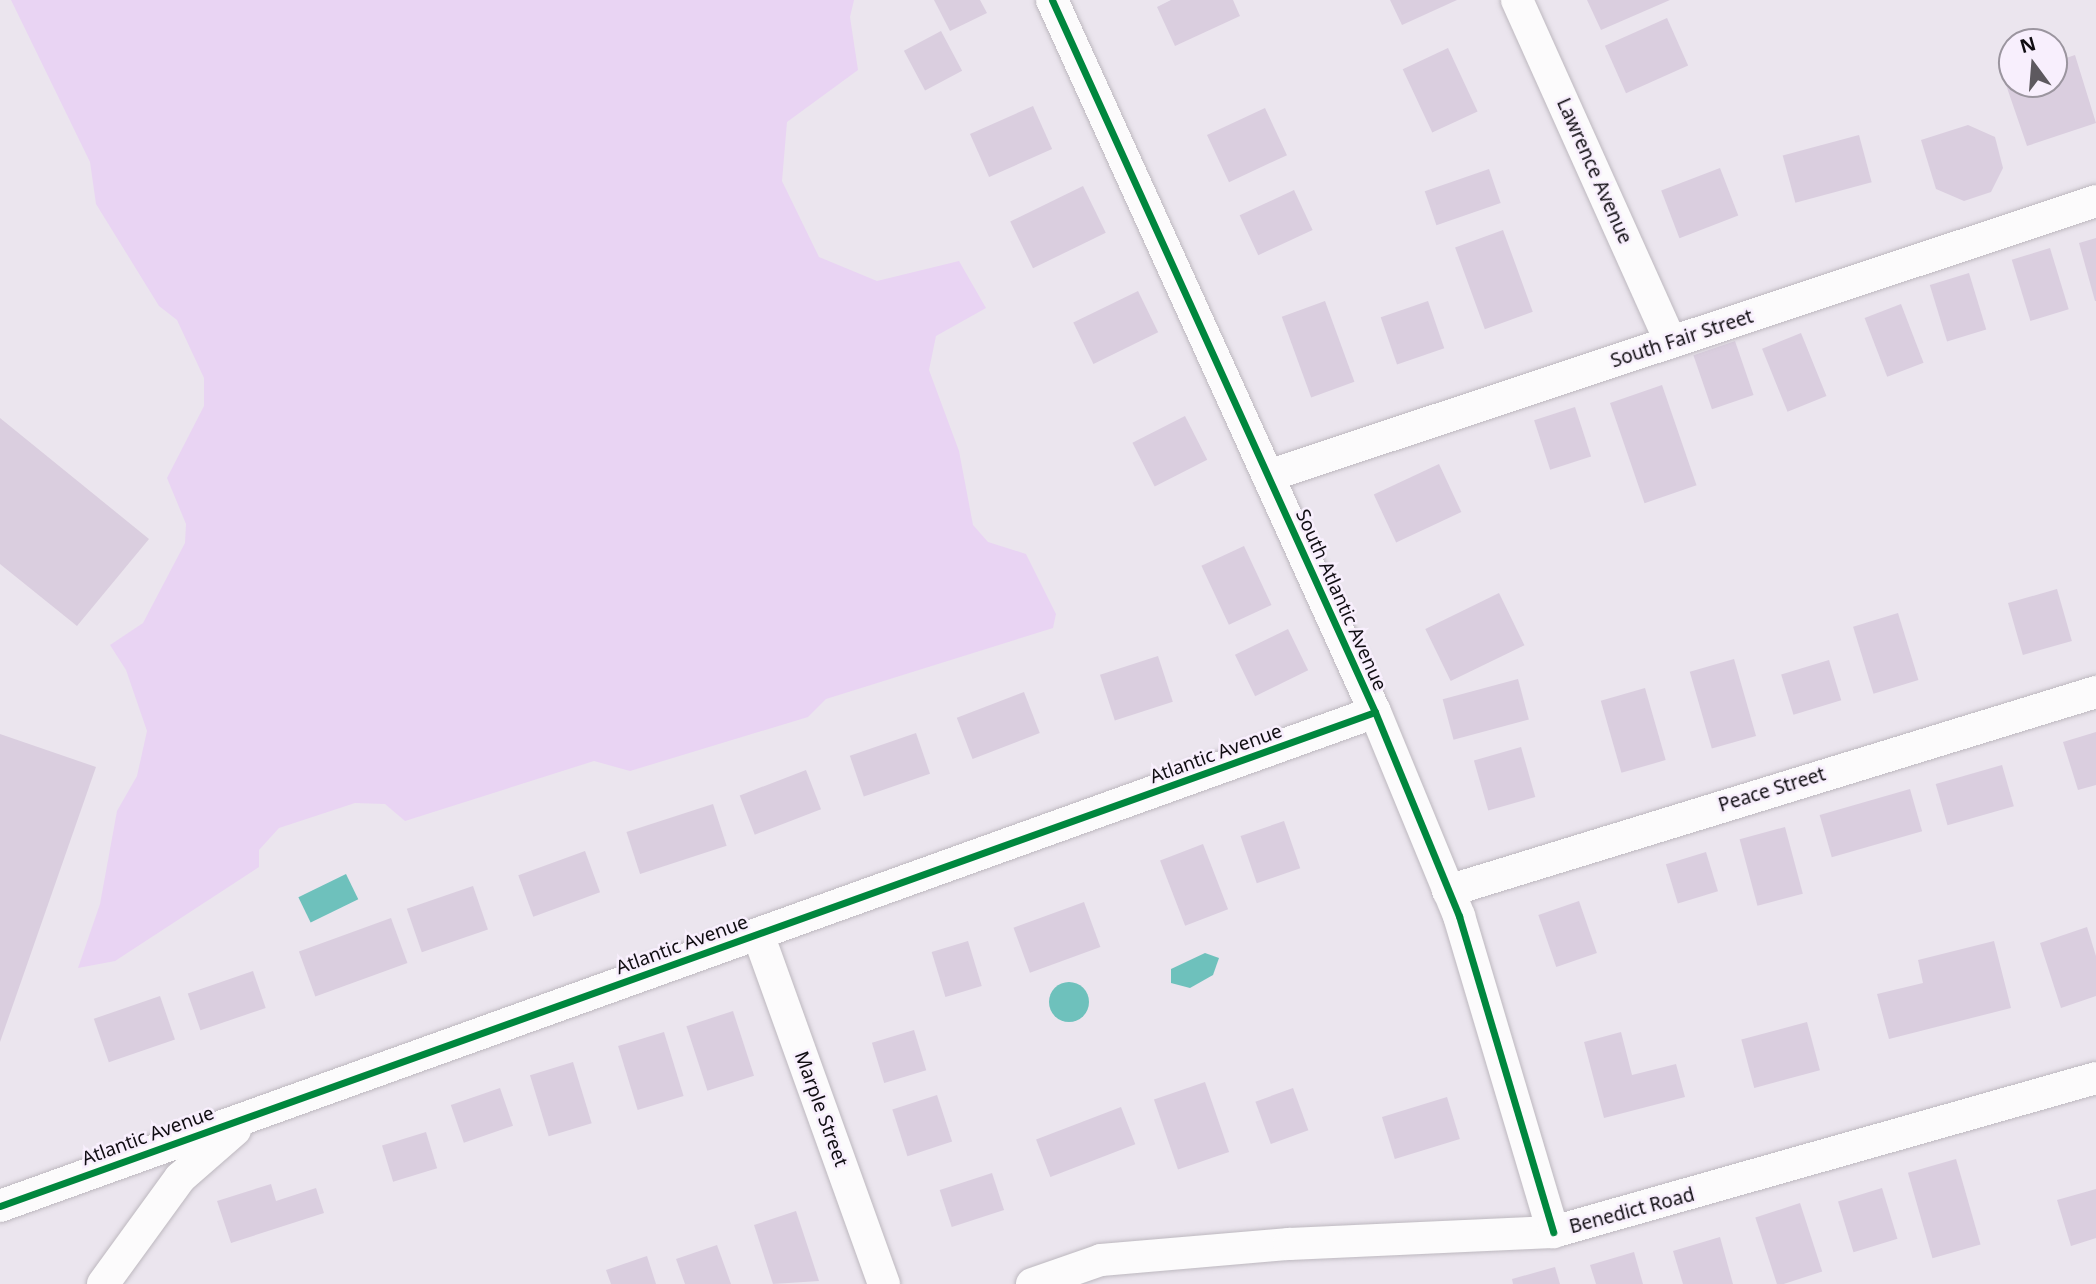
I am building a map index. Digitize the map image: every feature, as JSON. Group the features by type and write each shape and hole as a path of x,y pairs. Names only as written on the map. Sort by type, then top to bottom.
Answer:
{"street":[{"name":"South Atlantic Avenue","path":"1052,0 1375,712 1448,891 1553,1232"},
{"name":"Lawrence Avenue","path":"1517,0 1671,342"},
{"name":"South Fair Street","path":"1268,476 2096,201"},
{"name":"Peace Street","path":"1448,891 2096,692"},
{"name":"Atlantic Avenue","path":"0,1206 1375,712"},
{"name":"Marple Street","path":"758,934 884,1284"},
{"name":"Benedict Road","path":"1031,1284 1101,1260 1289,1244 1553,1232 2096,1078"},
{"path":"103,1284 180,1178 258,1112"}],"shaded area":[{"path":"11,0 854,0 850,17 858,70 787,122 782,181 819,257 877,281 959,261 986,308 936,336 929,370 959,451 973,525 988,542 1026,554 1056,614 1053,628 826,699 808,717 630,771 594,761 405,821 385,804 355,803 279,828 259,850 259,867 115,961 78,968 100,904 117,811 137,776 147,731 126,670 110,645 143,623 185,543 186,524 167,478 204,406 204,378 177,320 159,306 96,204 90,162"},
{"path":"346,874 358,899 311,922 298,897"},
{"path":"1205,953 1219,958 1213,975 1190,988 1171,983 1171,969"},
{"path":"1069,982 1077,983 1083,988 1088,994 1088,1010 1083,1016 1077,1021 1069,1022 1061,1021 1055,1016 1050,1010 1049,1002 1050,994 1055,988 1061,983"}],"building":[{"path":"934,0 980,0 987,13 950,31"},
{"path":"1171,0 1233,0 1240,16 1175,46 1157,7"},
{"path":"1390,0 1457,0 1402,25"},
{"path":"1587,0 1670,0 1601,30"},
{"path":"1667,18 1688,66 1626,93 1605,46"},
{"path":"941,31 962,71 925,90 904,51"},
{"path":"1448,48 1478,111 1432,133 1403,69"},
{"path":"2075,55 2096,123 2027,146 2011,98 2068,98 2068,57"},
{"path":"1033,106 1052,149 989,177 970,134"},
{"path":"1265,108 1287,155 1229,182 1207,135"},
{"path":"1968,125 1995,137 2003,168 1991,192 1964,201 1936,189 1921,140"},
{"path":"1859,135 1872,182 1795,203 1783,155"},
{"path":"1720,168 1738,216 1679,238 1661,191"},
{"path":"1489,169 1501,203 1436,225 1425,191"},
{"path":"1083,186 1106,233 1033,268 1010,222"},
{"path":"1294,190 1313,230 1258,255 1240,215"},
{"path":"1503,230 1533,312 1485,329 1455,247"},
{"path":"2096,238 2096,301 2095,301 2079,243"},
{"path":"2050,248 2069,309 2030,321 2012,260"},
{"path":"1969,273 1986,329 1947,341 1930,285"},
{"path":"1138,291 1158,332 1093,364 1073,323"},
{"path":"1325,301 1354,382 1311,398 1282,317"},
{"path":"1428,301 1444,348 1397,365 1381,317"},
{"path":"1901,304 1924,363 1887,377 1865,318"},
{"path":"1801,333 1826,396 1788,412 1762,349"},
{"path":"1735,341 1754,395 1712,409 1693,355"},
{"path":"1662,385 1697,485 1645,503 1610,403"},
{"path":"1575,407 1591,456 1550,470 1534,420"},
{"path":"1185,416 1207,460 1155,486 1132,443"},
{"path":"0,418 149,539 77,626 0,564"},
{"path":"1439,464 1461,512 1396,542 1374,494"},
{"path":"1244,546 1271,605 1229,625 1201,566"},
{"path":"2057,589 2072,641 2023,655 2008,603"},
{"path":"1499,593 1524,645 1451,681 1425,629"},
{"path":"1898,613 1918,680 1874,694 1853,627"},
{"path":"1288,629 1308,670 1255,696 1235,655"},
{"path":"1158,656 1173,702 1115,721 1100,675"},
{"path":"1734,659 1756,736 1712,749 1690,672"},
{"path":"1829,660 1841,700 1793,715 1781,675"},
{"path":"1518,679 1529,720 1454,740 1443,699"},
{"path":"1645,688 1666,760 1621,773 1601,701"},
{"path":"1024,692 1040,733 973,759 957,718"},
{"path":"2096,732 2096,785 2078,790 2063,742"},
{"path":"916,733 930,774 864,796 850,756"},
{"path":"0,734 96,767 0,1042"},
{"path":"1521,747 1535,797 1488,810 1474,761"},
{"path":"2002,765 2014,806 1948,825 1936,784"},
{"path":"806,770 821,809 755,835 740,795"},
{"path":"1910,789 1922,831 1832,857 1820,815"},
{"path":"713,804 727,846 640,874 626,832"},
{"path":"1284,821 1300,868 1257,883 1241,836"},
{"path":"1785,827 1803,894 1757,906 1740,839"},
{"path":"1203,844 1228,909 1185,926 1160,860"},
{"path":"585,851 600,892 533,917 518,875"},
{"path":"1706,852 1718,891 1678,903 1666,864"},
{"path":"473,886 488,929 422,952 407,909"},
{"path":"1579,901 1597,953 1556,967 1538,915"},
{"path":"1084,902 1100,947 1030,973 1014,928"},
{"path":"391,918 407,963 315,997 299,952"},
{"path":"2087,927 2096,956 2096,996 2061,1008 2040,943"},
{"path":"968,941 982,986 945,997 932,952"},
{"path":"1994,941 2011,1008 1889,1039 1877,994 1923,983 1918,960"},
{"path":"253,971 266,1008 200,1030 188,993"},
{"path":"160,996 175,1039 109,1062 94,1019"},
{"path":"733,1011 754,1076 707,1091 686,1026"},
{"path":"1807,1022 1820,1070 1754,1088 1741,1040"},
{"path":"914,1030 926,1070 884,1083 872,1043"},
{"path":"664,1032 684,1096 638,1110 618,1046"},
{"path":"1621,1032 1632,1075 1676,1064 1685,1097 1604,1118 1584,1042"},
{"path":"573,1062 592,1123 549,1136 530,1075"},
{"path":"1205,1082 1229,1152 1178,1170 1154,1100"},
{"path":"500,1088 513,1126 464,1143 451,1105"},
{"path":"1293,1088 1308,1130 1271,1144 1255,1102"},
{"path":"937,1095 952,1142 907,1156 892,1110"},
{"path":"1447,1097 1460,1139 1395,1159 1382,1117"},
{"path":"1121,1107 1135,1144 1050,1177 1036,1140"},
{"path":"426,1132 437,1168 393,1182 382,1145"},
{"path":"1956,1159 1981,1245 1932,1258 1908,1173"},
{"path":"992,1173 1004,1210 952,1227 940,1190"},
{"path":"271,1184 276,1201 316,1188 324,1213 231,1243 217,1201"},
{"path":"1882,1188 1897,1239 1854,1252 1838,1201"},
{"path":"2096,1189 2096,1238 2071,1246 2057,1200"},
{"path":"1800,1203 1822,1271 1777,1284 1755,1218"},
{"path":"796,1211 819,1281 773,1284 754,1225"},
{"path":"1720,1237 1733,1284 1683,1284 1673,1251"},
{"path":"717,1245 731,1284 685,1284 676,1259"},
{"path":"1634,1252 1643,1284 1596,1284 1590,1265"},
{"path":"647,1256 656,1284 611,1284 606,1270"},
{"path":"1555,1267 1560,1284 1513,1284 1512,1279"}],"cycle path":[{"path":"1052,0 1375,712 1459,916 1553,1232"},
{"path":"0,1206 1375,712"}]}
